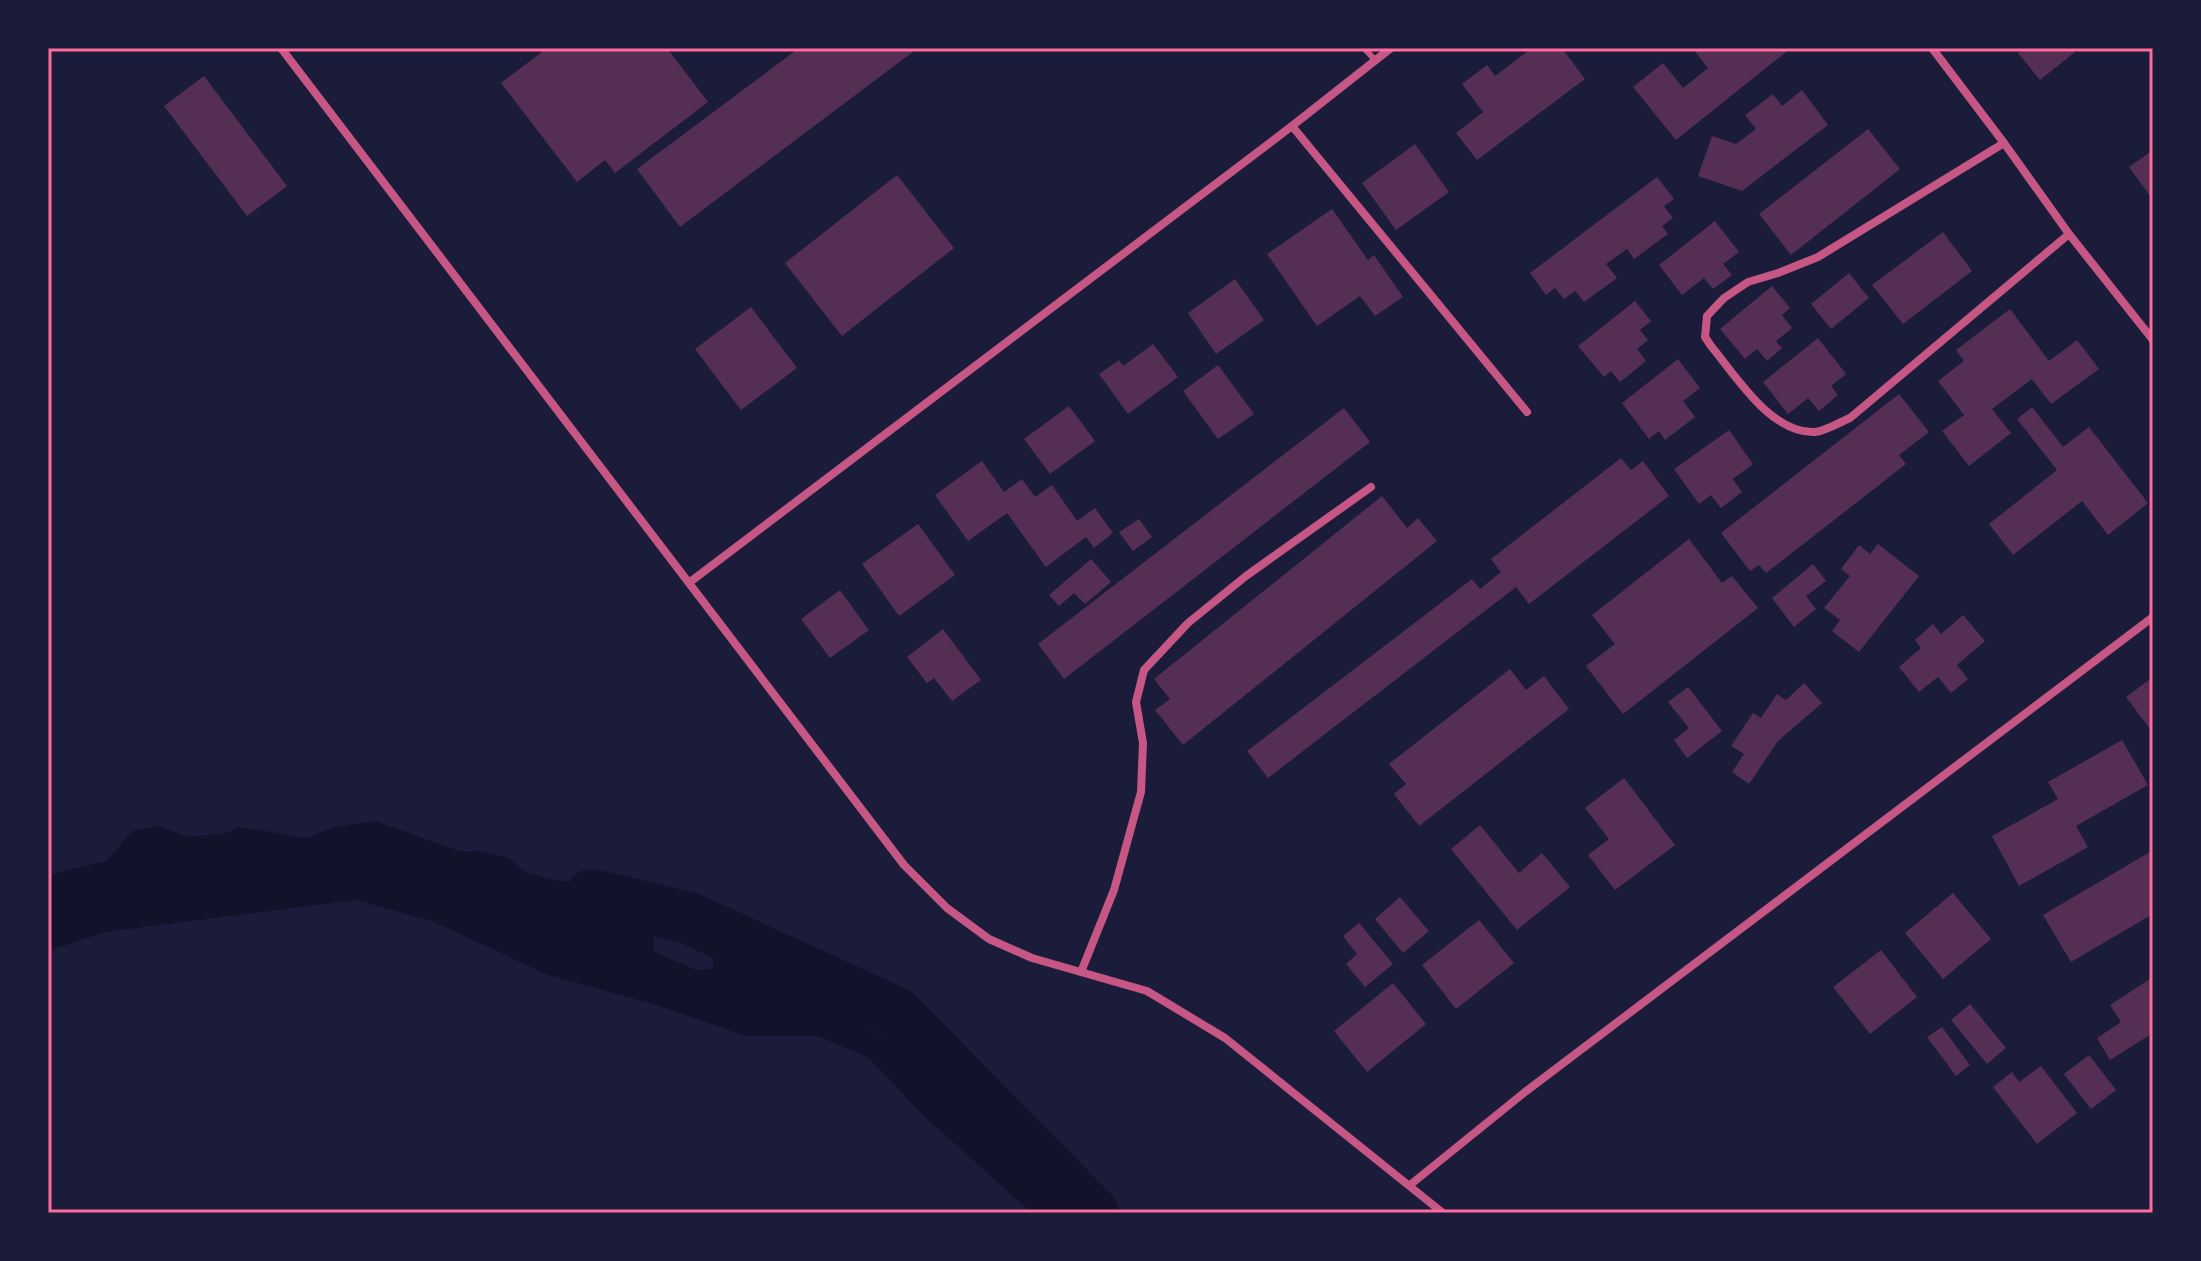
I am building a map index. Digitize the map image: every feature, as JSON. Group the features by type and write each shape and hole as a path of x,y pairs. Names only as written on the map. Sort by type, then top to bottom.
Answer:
{"street":[{"path":"281,48 904,865 947,908 989,939 1032,958 1147,991 1225,1038 1443,1213"},
{"path":"690,582 1391,48"},
{"path":"1932,48 2069,234 2153,340"},
{"path":"1292,126 1527,412"},
{"path":"2004,143 1818,257 1748,282 1724,298 1707,316 1705,337 1711,346 1766,413 1796,428 1816,432 1850,418 2069,234"},
{"path":"1081,972 1114,890 1141,792 1143,743 1136,702 1144,670 1188,623 1234,585 1371,487"},
{"path":"1410,1185 1525,1092 2153,617"}],"lane":[{"path":"1364,48 1375,60"}],"shaded area":[{"path":"375,821 462,852 482,851 508,858 527,873 554,880 638,891 659,902 666,923 653,934 654,952 696,970 713,969 716,942 727,945 749,937 795,954 819,971 837,1008 863,1027 896,1044 932,1073 973,1124 1027,1172 1062,1194 1096,1201 1118,1213 1032,1213 923,1115 869,1058 818,1036 746,1036 657,1005 548,975 432,921 356,900 105,932 48,951 48,877 107,861 132,831 159,826 187,837 224,834 240,827 307,838 334,827"}],"building":[{"path":"547,48 667,48 708,102 615,173 605,160 577,182 501,83"},
{"path":"799,48 918,48 680,227 637,169"},
{"path":"1532,48 1562,48 1585,79 1477,160 1456,133 1483,112 1462,84 1487,65 1495,76"},
{"path":"1692,48 1791,48 1676,140 1633,87 1663,63 1683,88 1708,68"},
{"path":"2024,48 2072,48 2075,52 2040,80 2018,53"},
{"path":"204,76 287,186 247,216 164,106"},
{"path":"1802,90 1828,125 1742,191 1698,176 1712,136 1736,144 1756,129 1745,115 1773,94 1782,106"},
{"path":"1868,129 1900,169 1791,255 1759,214"},
{"path":"1415,144 1449,192 1396,230 1362,183"},
{"path":"2153,150 2153,200 2129,167"},
{"path":"897,175 954,248 842,336 785,263"},
{"path":"1657,177 1674,199 1664,206 1673,218 1662,226 1668,234 1634,259 1627,249 1606,264 1617,278 1584,302 1575,291 1564,299 1555,288 1546,295 1530,273"},
{"path":"1332,209 1368,260 1374,255 1403,297 1375,316 1360,296 1317,326 1267,254"},
{"path":"1715,221 1739,252 1723,264 1732,275 1713,289 1704,278 1682,295 1659,265"},
{"path":"1943,232 1972,271 1903,324 1872,285"},
{"path":"1849,273 1869,298 1831,329 1811,304"},
{"path":"1235,279 1264,320 1216,354 1188,313"},
{"path":"1772,286 1790,308 1782,315 1792,328 1776,341 1782,348 1767,361 1757,349 1745,359 1720,329"},
{"path":"1635,301 1651,321 1640,330 1648,340 1637,349 1646,361 1620,382 1611,371 1604,377 1578,346"},
{"path":"751,307 797,368 741,410 695,349"},
{"path":"2010,309 2049,361 2077,340 2099,369 2051,404 2032,379 1992,409 2011,433 1969,466 1942,431 1964,415 1938,381 1964,361 1956,350"},
{"path":"1818,338 1846,374 1831,386 1838,395 1819,411 1808,398 1788,414 1763,382"},
{"path":"1153,344 1178,377 1128,414 1099,374 1119,360 1123,366"},
{"path":"1678,359 1700,388 1683,401 1695,417 1665,440 1659,431 1649,439 1622,403"},
{"path":"1218,365 1254,414 1218,439 1183,391"},
{"path":"1899,394 1929,432 1899,455 1906,464 1766,573 1759,565 1750,571 1721,533"},
{"path":"1069,406 1095,441 1050,474 1024,439"},
{"path":"2032,407 2063,447 2089,427 2148,503 2108,535 2082,501 2013,555 1989,524 2057,470 2017,419"},
{"path":"1344,408 1370,442 1064,679 1038,644"},
{"path":"1729,430 1753,464 1733,479 1742,492 1721,508 1711,495 1699,504 1674,469"},
{"path":"1621,458 1631,470 1643,461 1669,496 1529,604 1516,587 1268,778 1247,751 1472,579 1480,589 1501,572 1491,559"},
{"path":"982,461 1004,492 1022,479 1035,497 1052,485 1077,521 1095,508 1113,533 1094,548 1086,537 1046,567 1007,513 968,541 935,495"},
{"path":"1382,496 1407,528 1418,518 1437,541 1183,745 1155,710 1170,699 1154,679"},
{"path":"1139,519 1152,537 1133,551 1119,532"},
{"path":"918,524 955,575 899,616 862,564"},
{"path":"1689,539 1722,583 1732,576 1758,608 1623,714 1586,666 1615,644 1592,615"},
{"path":"1878,544 1919,576 1859,652 1832,631 1840,620 1824,608 1850,576 1841,569 1859,545 1870,554"},
{"path":"1091,559 1111,582 1085,604 1074,593 1059,606 1049,595"},
{"path":"1813,564 1826,581 1806,596 1816,609 1794,627 1772,598"},
{"path":"840,590 869,630 830,658 801,619"},
{"path":"1963,615 1985,641 1957,665 1968,679 1951,693 1938,677 1919,692 1899,667 1921,648 1915,640 1933,624 1941,634"},
{"path":"943,629 981,680 952,701 934,678 927,683 907,657"},
{"path":"1510,669 1526,690 1544,676 1569,709 1419,826 1394,794 1406,784 1389,764"},
{"path":"2153,677 2153,733 2126,697"},
{"path":"1804,683 1822,703 1778,741 1749,784 1732,772 1744,754 1731,746 1753,713 1761,718 1777,694 1786,700"},
{"path":"1688,687 1722,731 1687,758 1674,740 1689,728 1668,702"},
{"path":"2122,740 2148,785 2076,826 2088,847 2019,886 1992,836 2058,799 2048,782"},
{"path":"1624,778 1675,845 1615,890 1588,855 1609,839 1585,808"},
{"path":"1480,825 1519,873 1542,853 1570,887 1517,930 1451,849"},
{"path":"2150,852 2153,856 2153,914 2071,962 2043,915"},
{"path":"1953,893 1991,939 1943,979 1905,933"},
{"path":"1400,897 1429,931 1403,953 1375,919"},
{"path":"1479,920 1514,963 1456,1009 1422,965"},
{"path":"1359,923 1393,964 1365,987 1346,964 1357,954 1343,936"},
{"path":"1881,950 1917,997 1870,1034 1833,987"},
{"path":"2153,977 2153,1033 2110,1060 2097,1038 2121,1022 2110,1005"},
{"path":"1393,983 1426,1024 1367,1072 1334,1031"},
{"path":"1970,1004 2006,1048 1987,1064 1951,1020"},
{"path":"1942,1027 1970,1065 1956,1076 1927,1037"},
{"path":"2089,1055 2116,1090 2091,1109 2064,1074"},
{"path":"2041,1066 2077,1113 2037,1144 1993,1087 2012,1072 2019,1082"}],"waterway":[{"path":"592,895 689,918 896,1013 1093,1213"}]}
